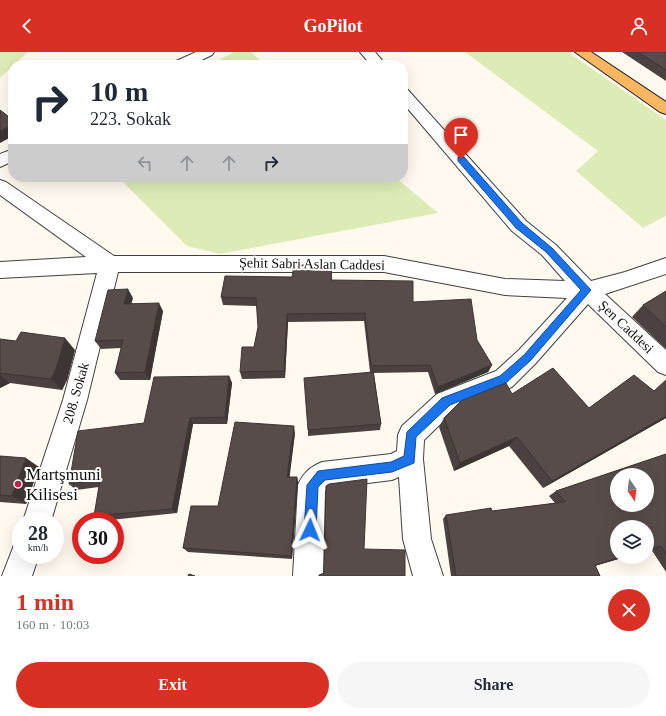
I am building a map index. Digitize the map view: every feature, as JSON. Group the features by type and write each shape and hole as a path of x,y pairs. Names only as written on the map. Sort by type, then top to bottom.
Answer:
{"main road":[{"path":"582,52 666,109"}],"street":[{"path":"190,60 208,52"},
{"path":"367,52 374,60"},
{"name":"Şen Caddesi","path":"408,99 519,226 549,250 587,290 666,365"},
{"path":"0,186 110,264"},
{"name":"Şehit Sabri Aslan Caddesi","path":"0,270 110,264 384,264 504,287 587,290 627,280 666,266"},
{"name":"208. Sokak","path":"40,512 75,400 110,264"},
{"path":"428,576 417,538 413,478 410,459 411,435 446,402 504,379 527,358 587,290"},
{"path":"308,576 312,485 322,475 392,467 410,459"},
{"path":"16,576 21,564"}],"green space":[{"path":"0,52 28,52 19,60 8,60 8,71 0,78"},
{"path":"234,52 251,52 260,60 219,60"},
{"path":"465,52 568,52 666,120 666,216 643,228 576,171 598,151"},
{"path":"123,182 401,182 438,213 220,254 187,246"}],"building":[{"path":"638,52 666,52 666,70"},
{"path":"0,110 8,116 8,127 0,131"},
{"path":"294,265 332,265 331,280 413,281 413,302 471,299 477,340 492,365 438,387 430,365 371,366 365,313 287,314 284,371 240,372 242,347 254,347 258,327 256,298 221,297 225,276 292,277"},
{"path":"128,289 124,304 159,303 145,372 115,373 123,340 95,341 108,290"},
{"path":"666,291 666,327 643,305"},
{"path":"21,332 65,338 56,369 51,379 0,373 0,339 16,341"},
{"path":"553,368 589,408 634,375 654,391 666,380 666,416 552,481 517,437 460,463 444,418 461,401 506,383 512,394"},
{"path":"373,372 381,424 308,430 304,378"},
{"path":"229,376 225,417 190,418 172,509 124,513 124,512 95,512 100,480 69,484 78,431 144,423 154,377"},
{"path":"235,422 294,426 287,477 297,477 291,556 183,548 191,506 218,506"},
{"path":"666,454 666,554 661,546 654,548 654,520 610,520 610,561 595,565 600,576 456,576 446,515 491,508 492,511 565,502 556,491 610,473 610,512 654,512 654,468 624,468"},
{"path":"0,456 26,458 12,496 0,495"},
{"path":"367,479 364,549 405,550 405,576 319,576 324,573 326,486 329,484"}],"place":[{"name":"Martşmuni Kilisesi","path":"18,484"}],"route":[{"path":"310,530 312,485 322,475 392,467 410,459 411,435 437,410 446,402 504,379 527,358 587,290 549,250 519,226 461,159"}]}
